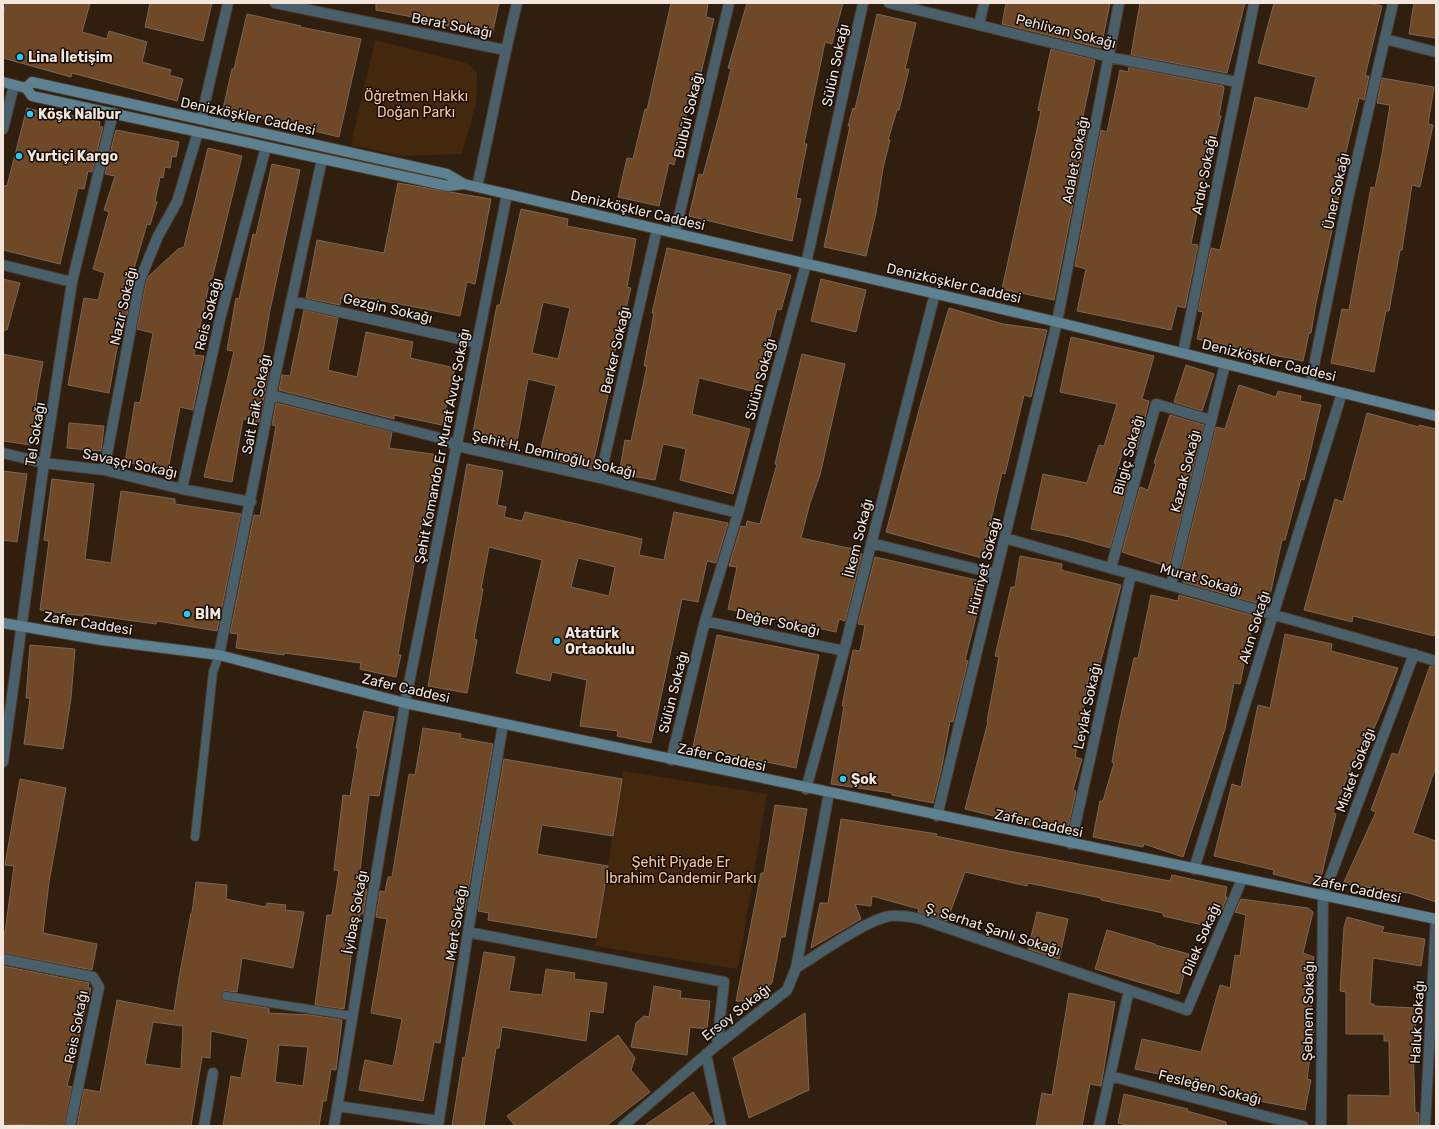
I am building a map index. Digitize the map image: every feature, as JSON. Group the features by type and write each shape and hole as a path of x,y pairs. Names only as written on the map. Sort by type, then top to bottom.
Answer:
{"street":[{"path":"198,132 228,3"},
{"name":"Berat Sokağı","path":"275,3 505,50"},
{"path":"477,187 495,107 505,50 517,3"},
{"name":"Bülbül Sokağı","path":"675,232 729,3"},
{"name":"Sülün Sokağı","path":"671,760 705,621 738,513 806,264 863,3"},
{"name":"Pehlivan Sokağı","path":"889,3 1109,57 1237,82"},
{"path":"979,25 984,3"},
{"name":"Adalet Sokağı","path":"1057,322 1119,3"},
{"name":"Ardıç Sokağı","path":"1183,353 1254,3"},
{"name":"Üner Sokağı","path":"1310,385 1349,194 1392,3"},
{"path":"1385,39 1436,52"},
{"name":"Denizköşkler Caddesi","path":"3,82 26,88 32,96 113,114 448,186 464,184"},
{"name":"Denizköşkler Caddesi","path":"26,88 32,82 447,174 464,184 1057,322 1436,416"},
{"path":"3,128 14,85"},
{"path":"113,114 118,101"},
{"name":"Tel Sokağı","path":"3,762 44,463 72,282 113,114"},
{"name":"Nazir Sokağı","path":"104,470 140,280 158,236 177,202 198,132"},
{"path":"266,147 270,135"},
{"name":"Reis Sokağı","path":"182,489 221,314 266,147"},
{"path":"322,159 325,147"},
{"name":"Sait Faik Sokağı","path":"219,655 271,395 322,159"},
{"name":"Şehit Komando Er Murat Avuç Sokağı","path":"405,703 507,194"},
{"name":"Berker Sokağı","path":"600,478 657,228"},
{"path":"3,265 72,282"},
{"name":"İlkem Sokağı","path":"806,788 844,651 935,293"},
{"name":"Gezgin Sokağı","path":"291,301 478,343"},
{"name":"Hürriyet Sokağı","path":"937,816 1057,322"},
{"name":"Kazak Sokağı","path":"1171,585 1225,364"},
{"name":"Akın Sokağı","path":"1194,869 1342,392"},
{"name":"Şehit H. Demiroğlu Sokağı","path":"271,395 440,438 457,446 600,478 738,513"},
{"name":"Bilgiç Sokağı","path":"1111,568 1156,404 1212,420"},
{"name":"Savaşçı Sokağı","path":"3,453 44,463 104,470 182,489 250,502"},
{"name":"Murat Sokağı","path":"1005,538 1436,660"},
{"path":"872,543 996,574"},
{"name":"Leylak Sokağı","path":"1071,844 1131,574"},
{"name":"Değer Sokağı","path":"705,621 844,651"},
{"name":"Zafer Caddesi","path":"3,623 101,640 219,655 405,703 937,816 1436,919"},
{"name":"Misket Sokağı","path":"1323,896 1414,654"},
{"name":"İyibaş Sokağı","path":"334,1126 405,703"},
{"name":"Mert Sokağı","path":"438,1123 468,932 504,724"},
{"name":"Ersoy Sokağı","path":"623,1126 706,1054 787,990 796,968 829,793"},
{"name":"Dilek Sokağı","path":"1187,1010 1242,879"},
{"name":"Şebnem Sokağı","path":"1321,1126 1323,896"},
{"name":"Ş. Serhat Şanlı Sokağı","path":"796,968 874,920 891,916 910,917 924,920 1187,1010"},
{"name":"Haluk Sokağı","path":"1425,1126 1436,919"},
{"path":"468,932 724,982 717,1045"},
{"name":"Reis Sokağı","path":"3,959 93,977 99,987 70,1126"},
{"path":"1099,1126 1129,990"},
{"path":"706,1054 721,1126"},
{"path":"204,1126 213,1073"},
{"name":"Fesleğen Sokağı","path":"1110,1076 1303,1126"},
{"path":"337,1106 438,1123"}],"lane":[{"path":"195,837 213,672 219,655"},
{"path":"226,996 352,1016"}],"green space":[{"name":"Öğretmen Hakkı Doğan Parkı","path":"375,40 466,63 477,72 476,102 462,154 403,156 351,145"},
{"name":"Şehit Piyade Er İbrahim Candemir Parkı","path":"623,771 767,794 738,969 595,946"}],"building":[{"path":"6,3 90,3 82,32 107,39 109,31 147,42 142,62 171,70 169,75 183,79 177,101 72,73 71,77 3,58 3,14"},
{"path":"150,3 212,3 203,41 145,27"},
{"path":"376,3 499,3 492,35 443,25 444,23 376,10"},
{"path":"671,3 708,3 706,17 714,19 692,110 688,109 674,165 669,163 659,206 618,197 627,158 633,159 645,109 647,110"},
{"path":"747,3 843,3 832,44 825,42 804,144 807,144 796,198 801,199 792,241 689,216 699,174 703,175 731,69 728,68"},
{"path":"1006,3 1110,3 1101,48 1002,24"},
{"path":"1140,3 1245,3 1227,73 1131,55"},
{"path":"1274,3 1367,3 1382,6 1365,76 1369,76 1364,100 1359,98 1339,181 1341,182 1336,212 1311,333 1309,333 1303,361 1197,339 1203,312 1198,311 1211,248 1220,250 1255,97 1308,109 1316,77 1258,63"},
{"path":"1414,3 1436,3 1436,38 1409,34"},
{"path":"247,14 301,26 300,27 361,39 339,137 223,109"},
{"path":"877,14 916,23 905,69 909,69 899,110 897,110 888,140 890,140 866,256 824,247 850,126 848,126 853,108 855,109"},
{"path":"1051,49 1095,60 1081,125 1088,127 1054,300 1002,289 1041,111 1038,110"},
{"path":"1129,67 1223,86 1224,88 1219,116 1221,116 1208,176 1205,175 1191,244 1198,245 1185,308 1177,306 1171,330 1077,311 1086,269 1075,266 1101,130 1107,132 1120,70 1128,72"},
{"path":"1382,78 1434,87 1428,124 1433,125 1420,187 1412,185 1402,250 1400,250 1389,311 1386,311 1374,372 1331,363 1342,309 1349,310 1371,187 1375,188 1382,154 1390,105 1377,103"},
{"path":"27,108 69,119 70,115 100,122 99,127 103,127 92,172 88,171 84,189 78,188 60,264 3,250 3,185 7,186"},
{"path":"116,130 179,142 176,157 172,156 170,168 165,167 163,178 160,177 155,201 157,202 150,225 147,224 126,296 131,292 125,327 121,326 109,393 68,385 84,298 98,300 105,273 93,269 109,212 104,210 115,176 105,174"},
{"path":"208,148 242,156 212,279 210,279 194,355 204,356 193,410 180,407 168,470 125,462 135,402 140,403 153,333 137,329 146,282 149,276 178,249 184,247"},
{"path":"272,164 300,170 270,310 260,369 269,372 259,422 243,419 232,482 204,477 234,351 227,350 236,298 239,299 253,234 256,235"},
{"path":"398,183 491,199 475,284 467,282 460,316 364,297 363,302 341,298 340,305 306,298 317,240 384,253"},
{"path":"521,209 568,219 567,226 636,239 627,287 631,288 610,371 613,372 592,469 553,460 554,454 540,452 556,386 528,379 516,447 472,438 497,305 500,305","holes":["543,302 570,308 558,359 532,353"]},
{"path":"667,248 791,275 781,310 777,309 756,392 699,378 692,414 750,429 733,494 680,480 686,449 663,444 655,480 619,474 625,440 631,441 647,366 644,366 654,313 652,313"},
{"path":"3,279 20,283 7,330 3,330"},
{"path":"821,279 866,290 856,332 811,321"},
{"path":"949,308 1003,324 1047,330 1031,397 1024,395 1005,474 1002,473 982,558 886,532 922,399"},
{"path":"304,310 338,318 328,370 357,377 366,332 413,342 410,358 455,368 442,425 394,415 394,419 279,390 282,375 290,376"},
{"path":"1071,337 1154,356 1142,399 1149,401 1137,449 1125,445 1114,479 1128,483 1110,548 1070,537 1031,529 1043,474 1087,483 1099,445 1104,446 1117,404 1060,392"},
{"path":"3,354 43,362 37,393 31,445 3,441"},
{"path":"802,354 845,364 820,475 810,503 801,538 858,550 857,553 862,554 845,621 839,619 836,632 728,609 737,567 729,566 741,526 746,527 747,521 760,524 777,464 775,464"},
{"path":"1186,365 1214,374 1202,411 1174,402"},
{"path":"1239,385 1276,397 1278,391 1301,396 1300,401 1321,405 1304,480 1301,479 1285,540 1282,540 1269,600 1257,597 1256,603 1183,582 1185,573 1181,571 1216,427 1225,429"},
{"path":"276,403 392,432 389,448 439,455 428,520 422,519 398,655 401,655 396,677 360,669 361,663 284,653 284,655 236,648 238,634 230,633 254,515 260,516 276,426 272,425"},
{"path":"1367,413 1419,427 1419,425 1436,429 1436,626 1434,636 1353,616 1352,622 1304,610 1335,499 1343,502"},
{"path":"1170,415 1204,425 1169,567 1122,552 1140,487 1148,490 1156,464 1154,463"},
{"path":"69,423 104,426 101,451 67,448"},
{"path":"467,464 503,471 497,505 506,507 504,517 522,521 525,512 642,539 639,555 664,560 674,512 728,523 716,563 707,561 698,602 682,599 651,743 617,736 618,731 580,726 587,680 552,672 550,681 516,673 542,560 489,547 474,639 477,640 467,693 428,686","holes":["578,558 615,567 609,596 571,587"]},
{"path":"3,471 27,474 17,542 3,540"},
{"path":"52,479 94,484 85,559 111,563 121,491 175,499 175,504 241,514 217,631 157,621 156,624 84,614 83,616 40,610 49,541 44,540"},
{"path":"1020,556 1062,564 1061,570 1121,585 1098,672 1090,670 1075,757 1082,759 1073,790 1076,791 1067,834 965,809 988,722 999,657 995,656 1011,587 1015,587"},
{"path":"875,557 985,582 965,660 968,661 953,722 950,721 942,766 933,803 892,795 892,793 831,784 844,706 842,706 853,650 860,651 865,625 858,624"},
{"path":"1151,595 1178,601 1179,595 1254,616 1240,684 1234,683 1225,729 1183,857 1144,844 1143,847 1093,837 1100,801 1103,801 1114,763 1112,762 1119,724 1134,658 1138,658"},
{"path":"1285,634 1332,644 1331,651 1398,668 1365,749 1359,747 1333,813 1336,814 1319,886 1273,874 1274,870 1214,856 1232,784 1241,787 1258,705 1270,708"},
{"path":"717,635 819,655 796,768 693,747"},
{"path":"30,645 75,649 71,698 63,749 24,744 30,698 26,698"},
{"path":"1430,666 1436,667 1436,766 1413,833 1436,841 1436,902 1409,893 1343,884 1376,812 1371,810 1392,753 1398,755"},
{"path":"364,711 394,717 379,796 369,795 358,888 367,889 363,914 360,914 358,926 355,926 344,1009 315,1005 327,915 332,915 339,871 334,870 343,795 350,796 358,748 356,748"},
{"path":"423,728 461,734 460,738 493,744 465,909 461,909 453,947 456,948 440,1043 434,1042 423,1101 359,1090 365,1060 393,1066 402,1019 371,1013 387,919 376,917 380,891 385,892 388,877 392,877 409,774 415,775"},
{"path":"504,759 622,779 613,836 542,825 537,854 608,866 596,938 488,920 489,913 478,911"},
{"path":"20,779 66,788 49,882 43,933 97,944 92,970 3,953 3,932 5,932 14,866 5,865"},
{"path":"775,805 807,809 785,937 781,937 772,983 748,1001 736,1001 761,873 764,873"},
{"path":"841,819 937,834 936,836 998,849 1170,881 1172,875 1227,887 1225,897 1227,897 1222,910 1211,907 1207,926 1163,916 1163,913 1101,900 1101,898 1028,883 1027,886 965,872 947,921 918,912 919,909 872,896 871,906 855,904 861,919 811,948 820,903 828,903"},
{"path":"196,882 227,885 226,899 266,907 267,903 286,905 285,910 304,912 293,968 242,958 237,992 224,991 221,996 225,1001 269,1008 269,1013 311,1015 342,1020 336,1070 331,1069 326,1101 323,1101 319,1126 223,1126 231,1076 241,1078 248,1039 211,1031 210,1058 202,1057 191,1126 77,1126 84,1089 100,1092 117,1000 174,1011 192,913","holes":["153,1022 183,1026 181,1069 145,1064","279,1045 308,1047 303,1086 275,1082"]},
{"path":"1241,899 1308,908 1313,912 1303,953 1314,957 1309,986 1314,987 1308,1028 1314,1029 1307,1079 1311,1080 1305,1110 1249,1099 1210,1088 1211,1085 1135,1069 1142,1039 1201,1052 1220,985 1230,988 1235,955 1240,956 1246,915 1235,912"},
{"path":"1037,912 1068,919 1059,959 1028,949"},
{"path":"1347,917 1384,927 1382,932 1425,939 1421,966 1373,958 1370,1004 1374,1004 1374,1006 1416,1008 1415,1042 1413,1042 1415,1112 1419,1113 1419,1126 1348,1126 1348,1095 1390,1096 1389,1041 1384,1041 1384,1034 1346,1034 1346,992 1340,991 1344,927"},
{"path":"1107,930 1189,954 1179,994 1095,969"},
{"path":"484,952 515,957 509,991 542,995 546,969 575,973 574,979 607,983 603,1013 590,1011 586,1041 502,1027 499,1048 496,1048 484,1126 452,1126 463,1057 465,1058"},
{"path":"3,966 89,983 88,988 91,988 67,1086 72,1087 64,1126 3,1124"},
{"path":"654,986 681,991 680,998 710,1001 707,1029 690,1027 687,1055 631,1047 636,1023 644,1016 649,1017"},
{"path":"1069,993 1115,1002 1101,1086 1090,1084 1082,1126 1036,1126 1042,1093 1052,1095"},
{"path":"805,1013 809,1090 749,1118 733,1058"},
{"path":"618,1035 635,1058 631,1070 650,1092 606,1126 515,1126 507,1116"},
{"path":"693,1092 713,1121 705,1126 644,1126"},
{"path":"1124,1094 1188,1109 1187,1111 1226,1122 1226,1126 1132,1126 1118,1123"}],"place":[{"name":"Lina İletişim","path":"20,57"},
{"name":"Köşk Nalbur","path":"30,114"},
{"name":"Yurtiçi Kargo","path":"19,156"},
{"name":"BİM","path":"187,614"},
{"name":"Atatürk Ortaokulu","path":"557,641"},
{"name":"Şok","path":"843,779"}]}
